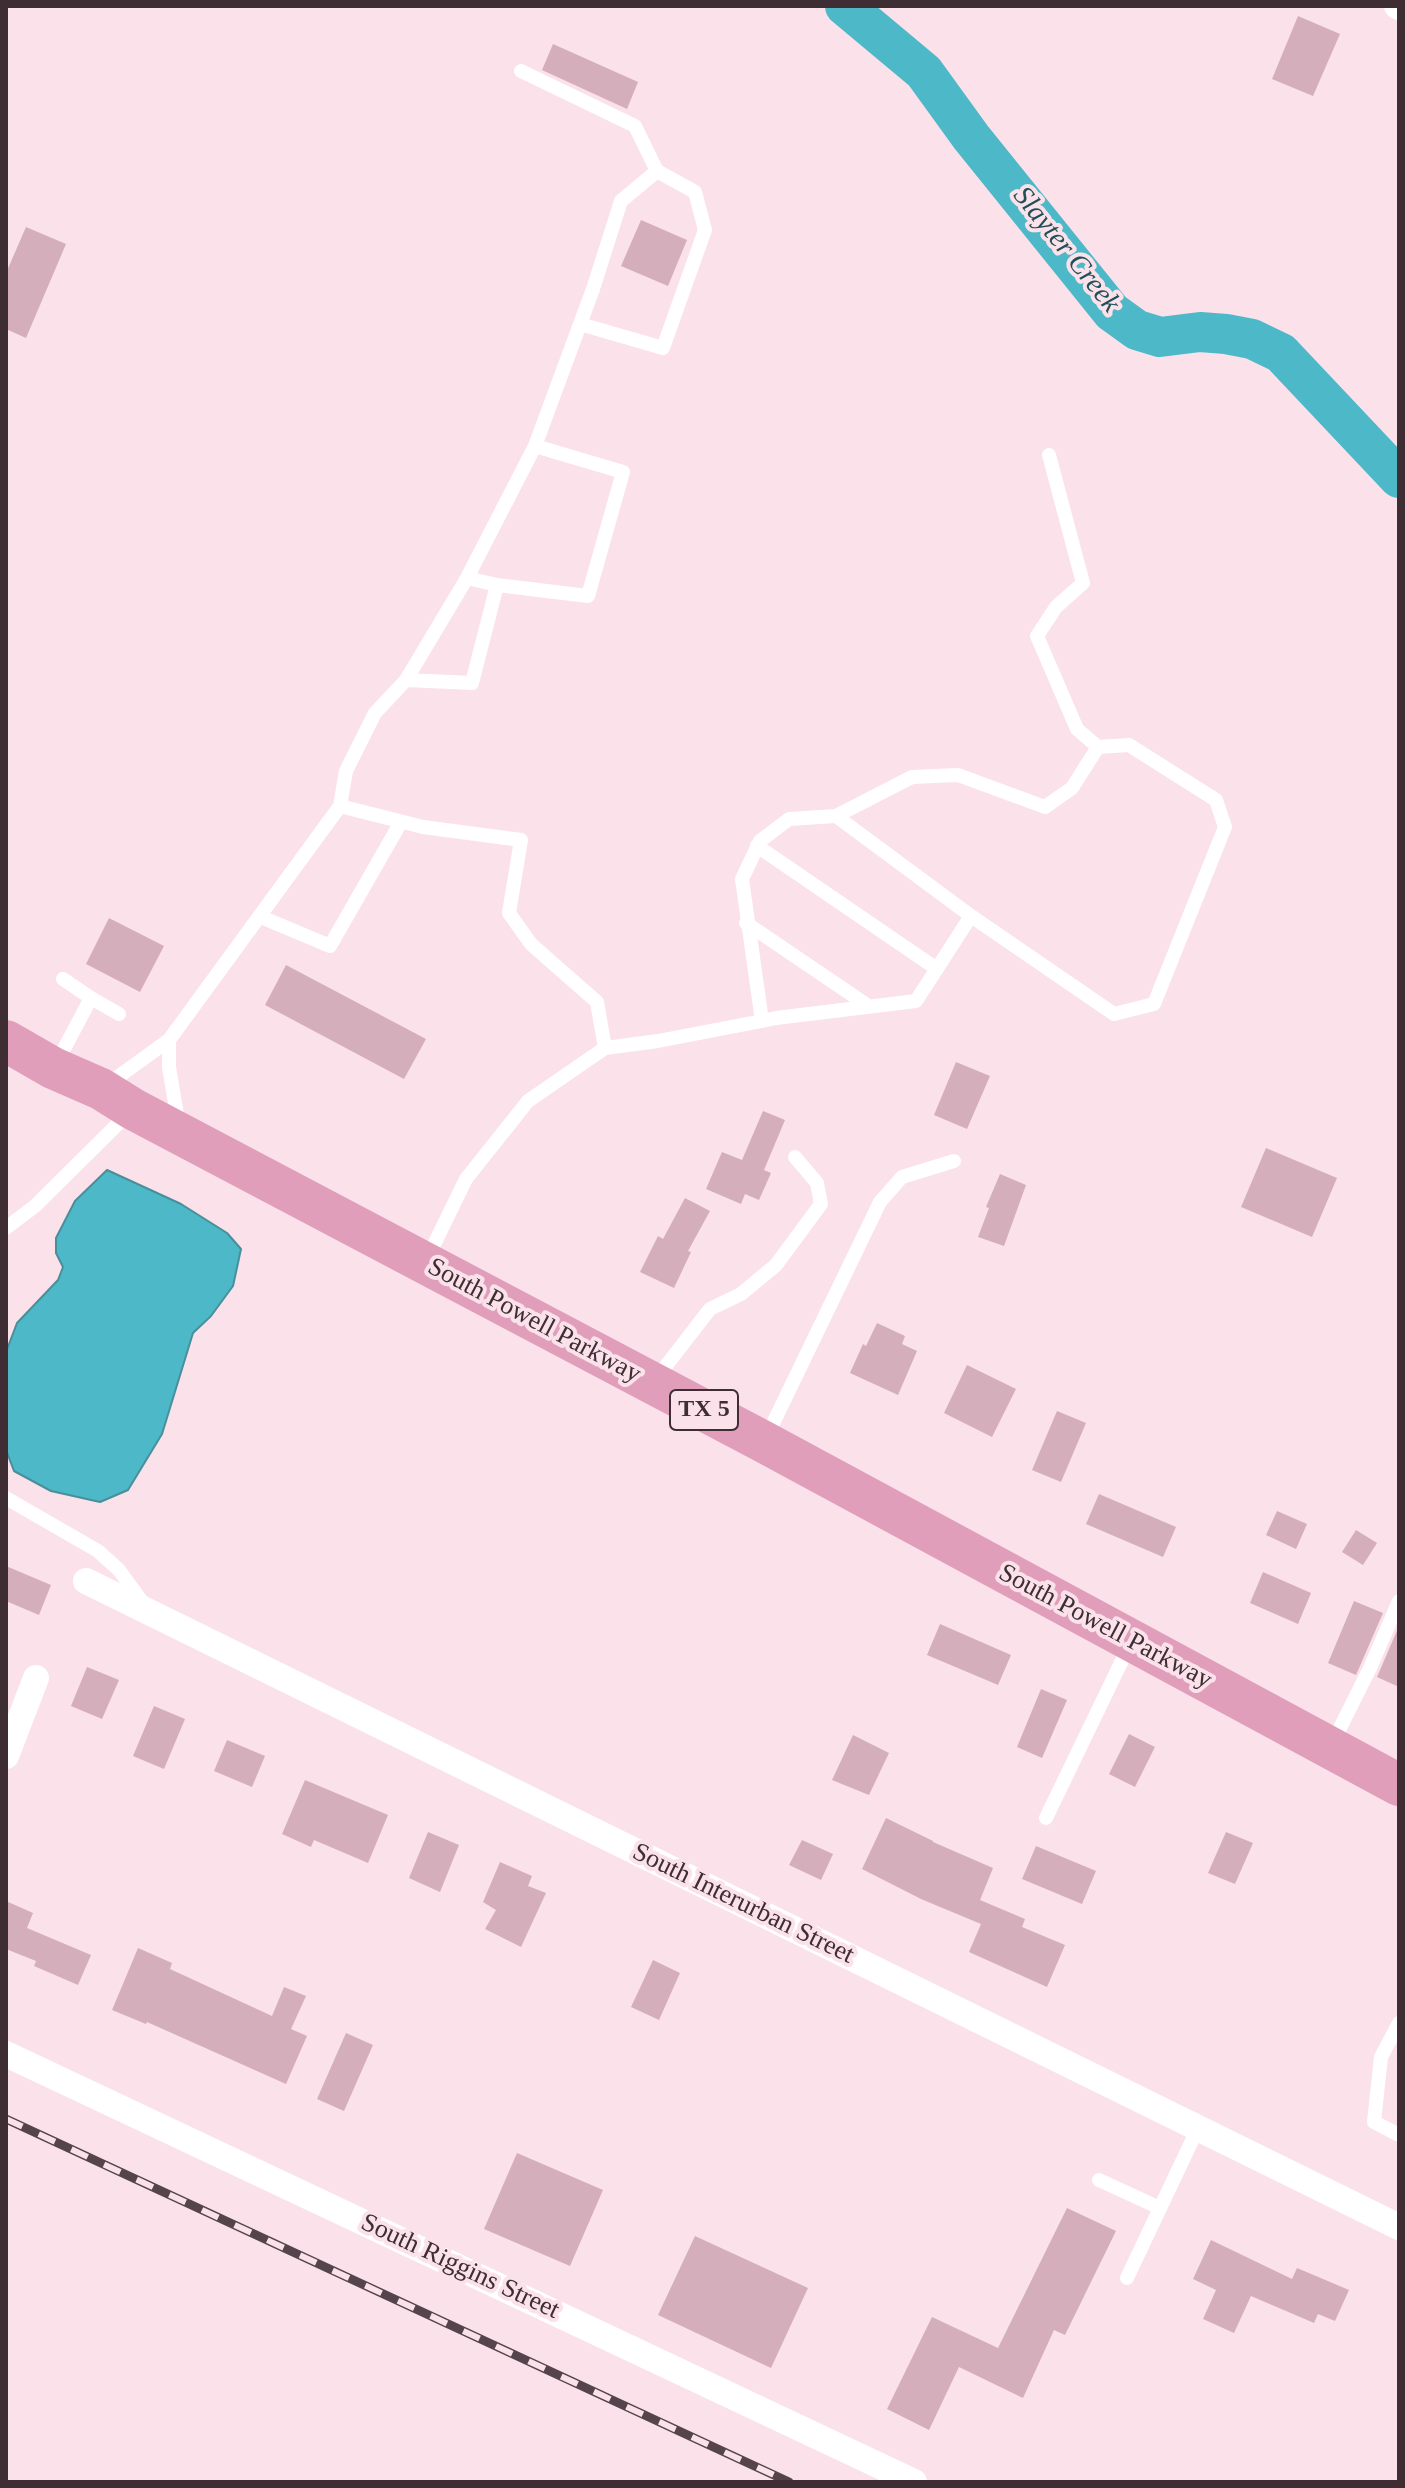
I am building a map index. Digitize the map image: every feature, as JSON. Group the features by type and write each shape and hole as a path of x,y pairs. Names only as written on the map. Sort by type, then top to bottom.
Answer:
{"main road":[{"name":"South Powell Parkway","path":"6,1041 764,1442 1399,1785"}],"street":[{"name":"South Interurban Street","path":"86,1581 1399,2227"},
{"path":"6,1756 36,1678"},
{"name":"South Riggins Street","path":"6,2054 914,2482"}],"lane":[{"path":"521,71 635,126 657,171 695,192 705,230 663,348 580,324"},
{"path":"6,1228 35,1206 117,1099 169,1040 340,806 346,771 375,713 406,680 467,578 535,446 621,201 657,171"},
{"path":"467,578 497,585 588,596 623,472 535,446"},
{"path":"836,816 971,916 1114,1014 1154,1004 1225,827 1216,800 1129,745 1098,747 1077,729 1037,636 1056,607 1083,583 1049,455"},
{"path":"406,680 472,683 497,585"},
{"path":"762,1021 742,879 760,841 789,819 836,816 912,777 958,775 1045,807 1072,788 1098,747"},
{"path":"340,806 423,827 521,840 509,913 531,944 597,1002 605,1048"},
{"path":"261,917 330,946 401,822"},
{"path":"757,846 937,969"},
{"path":"425,1263 466,1179 528,1101 605,1048 867,1005 916,1001 971,916"},
{"path":"746,923 867,1005"},
{"path":"63,979 119,1014"},
{"path":"53,1068 91,998"},
{"path":"169,1040 169,1067 180,1134"},
{"path":"652,1383 710,1309 741,1294 776,1265 821,1204 817,1183 795,1157"},
{"path":"764,1442 880,1202 902,1177 954,1161"},
{"path":"6,1498 98,1551 119,1570 149,1612"},
{"path":"1330,1748 1399,1601"},
{"path":"1046,1818 1131,1642"},
{"path":"1399,2023 1381,2057 1374,2122 1399,2135"},
{"path":"1127,2278 1198,2128"},
{"path":"1099,2180 1160,2208"}],"water":[{"path":"107,1170 181,1204 227,1233 241,1249 233,1286 211,1316 193,1333 162,1434 128,1490 100,1502 51,1491 14,1471 6,1450 6,1352 17,1323 58,1280 63,1267 56,1253 56,1238 75,1201"}],"building":[{"path":"1298,16 1340,34 1313,96 1272,79"},
{"path":"553,44 638,82 627,109 542,70"},
{"path":"641,220 687,240 668,286 621,266"},
{"path":"26,227 66,244 26,338 6,329 6,273"},
{"path":"109,918 164,946 140,992 86,964"},
{"path":"286,965 426,1039 404,1079 265,1005"},
{"path":"956,1062 990,1076 967,1129 934,1115"},
{"path":"763,1111 785,1120 764,1170 771,1173 759,1200 745,1194 741,1204 706,1189 722,1152 742,1160"},
{"path":"1266,1148 1337,1178 1312,1237 1241,1207"},
{"path":"1000,1174 1026,1185 1004,1246 978,1237"},
{"path":"685,1198 710,1211 688,1251 691,1252 674,1288 640,1272 658,1236 663,1239"},
{"path":"877,1323 905,1336 902,1344 917,1351 898,1395 850,1373"},
{"path":"967,1365 1016,1389 992,1437 944,1413"},
{"path":"1057,1411 1086,1423 1061,1482 1032,1470"},
{"path":"1099,1494 1176,1527 1163,1557 1086,1524"},
{"path":"1277,1511 1307,1524 1296,1549 1266,1535"},
{"path":"1356,1530 1377,1543 1363,1565 1342,1552"},
{"path":"6,1566 51,1585 39,1615 6,1601"},
{"path":"1263,1572 1311,1593 1298,1624 1250,1603"},
{"path":"1354,1601 1383,1613 1356,1675 1328,1663"},
{"path":"940,1624 1011,1655 998,1685 927,1655"},
{"path":"1399,1626 1399,1687 1377,1677"},
{"path":"87,1667 119,1680 102,1719 71,1706"},
{"path":"1041,1689 1067,1700 1042,1758 1017,1747"},
{"path":"154,1706 185,1719 164,1769 133,1756"},
{"path":"1129,1734 1155,1747 1135,1787 1109,1774"},
{"path":"853,1735 889,1753 869,1795 832,1780"},
{"path":"227,1740 265,1756 252,1787 214,1771"},
{"path":"305,1780 388,1815 368,1863 314,1840 311,1847 282,1834"},
{"path":"886,1818 993,1868 980,1900 1025,1919 1022,1927 1065,1945 1047,1987 969,1952 981,1924 921,1899 862,1869"},
{"path":"428,1832 459,1845 440,1892 409,1878"},
{"path":"1226,1832 1253,1843 1235,1884 1208,1873"},
{"path":"802,1840 833,1854 821,1880 789,1865"},
{"path":"1036,1846 1096,1871 1082,1904 1022,1879"},
{"path":"500,1862 532,1876 528,1886 546,1893 521,1947 485,1929 496,1910 483,1902"},
{"path":"6,1901 33,1913 27,1928 91,1955 78,1985 34,1966 36,1961 6,1949"},
{"path":"138,1948 172,1963 170,1969 272,2016 284,1987 306,1996 291,2029 307,2036 286,2084 147,2022 112,2010"},
{"path":"653,1960 680,1973 659,2020 631,2007"},
{"path":"346,2033 373,2045 344,2111 317,2099"},
{"path":"517,2153 603,2190 570,2266 484,2229"},
{"path":"1067,2208 1116,2231 1065,2335 1054,2330 1023,2398 959,2367 929,2430 887,2409 932,2317 998,2348"},
{"path":"695,2236 808,2288 771,2368 658,2315"},
{"path":"1211,2240 1292,2279 1297,2268 1349,2290 1335,2321 1318,2314 1314,2323 1251,2296 1234,2333 1203,2319 1216,2290 1193,2279"}],"waterway":[{"name":"Slayter Creek","path":"845,6 924,72 971,137 1112,312 1137,330 1160,337 1200,332 1226,334 1252,339 1281,353 1399,478"}],"railway":[{"path":"6,2119 789,2482"}]}
